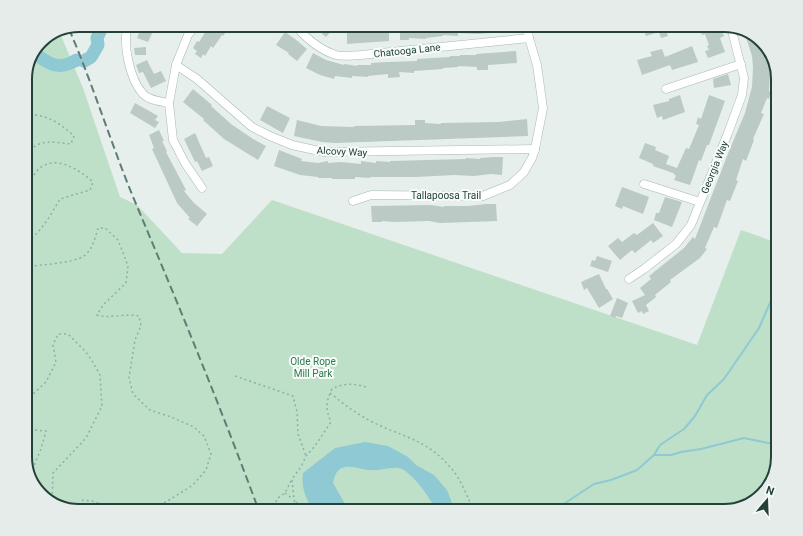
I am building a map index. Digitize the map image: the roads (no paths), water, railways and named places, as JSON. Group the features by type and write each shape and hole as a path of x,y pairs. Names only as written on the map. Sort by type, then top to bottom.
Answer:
{"street":[{"path":"126,32 125,46 128,61 134,79 143,94 153,101 169,103"},
{"path":"190,32 176,65 169,103 173,140 185,163 202,188"},
{"name":"Chatooga Lane","path":"301,32 317,45 336,55 361,55 529,38"},
{"name":"Tallapoosa Trail","path":"353,201 370,195 483,196 510,186 524,172 532,158 543,108 537,65 528,32"},
{"name":"Georgia Way","path":"629,279 676,244 691,225 742,95 744,78 733,33"},
{"path":"666,89 741,64"},
{"name":"Alcovy Way","path":"176,65 197,79 252,126 270,136 292,144 324,152 535,149"},
{"path":"644,184 700,202"}],"water":[{"path":"365,442 388,446 408,457 416,465 434,475 447,490 452,504 432,504 418,483 400,468 367,470 345,467 338,470 333,483 345,504 309,504 303,483 303,473 335,448"}],"waterway":[{"path":"84,61 91,57 98,45 97,38 100,32"},
{"path":"38,56 50,64 58,66 69,64 77,60"},
{"path":"564,504 594,484 611,480 637,470 654,455 660,445 684,429 695,416 707,395 724,379 759,328 771,301"},
{"path":"654,455 671,455 744,438 771,444"}],"railway":[{"path":"71,33 127,182 230,434 256,504"}],"park label":[{"name":"Olde Rope Mill Park","path":"313,366"}]}
